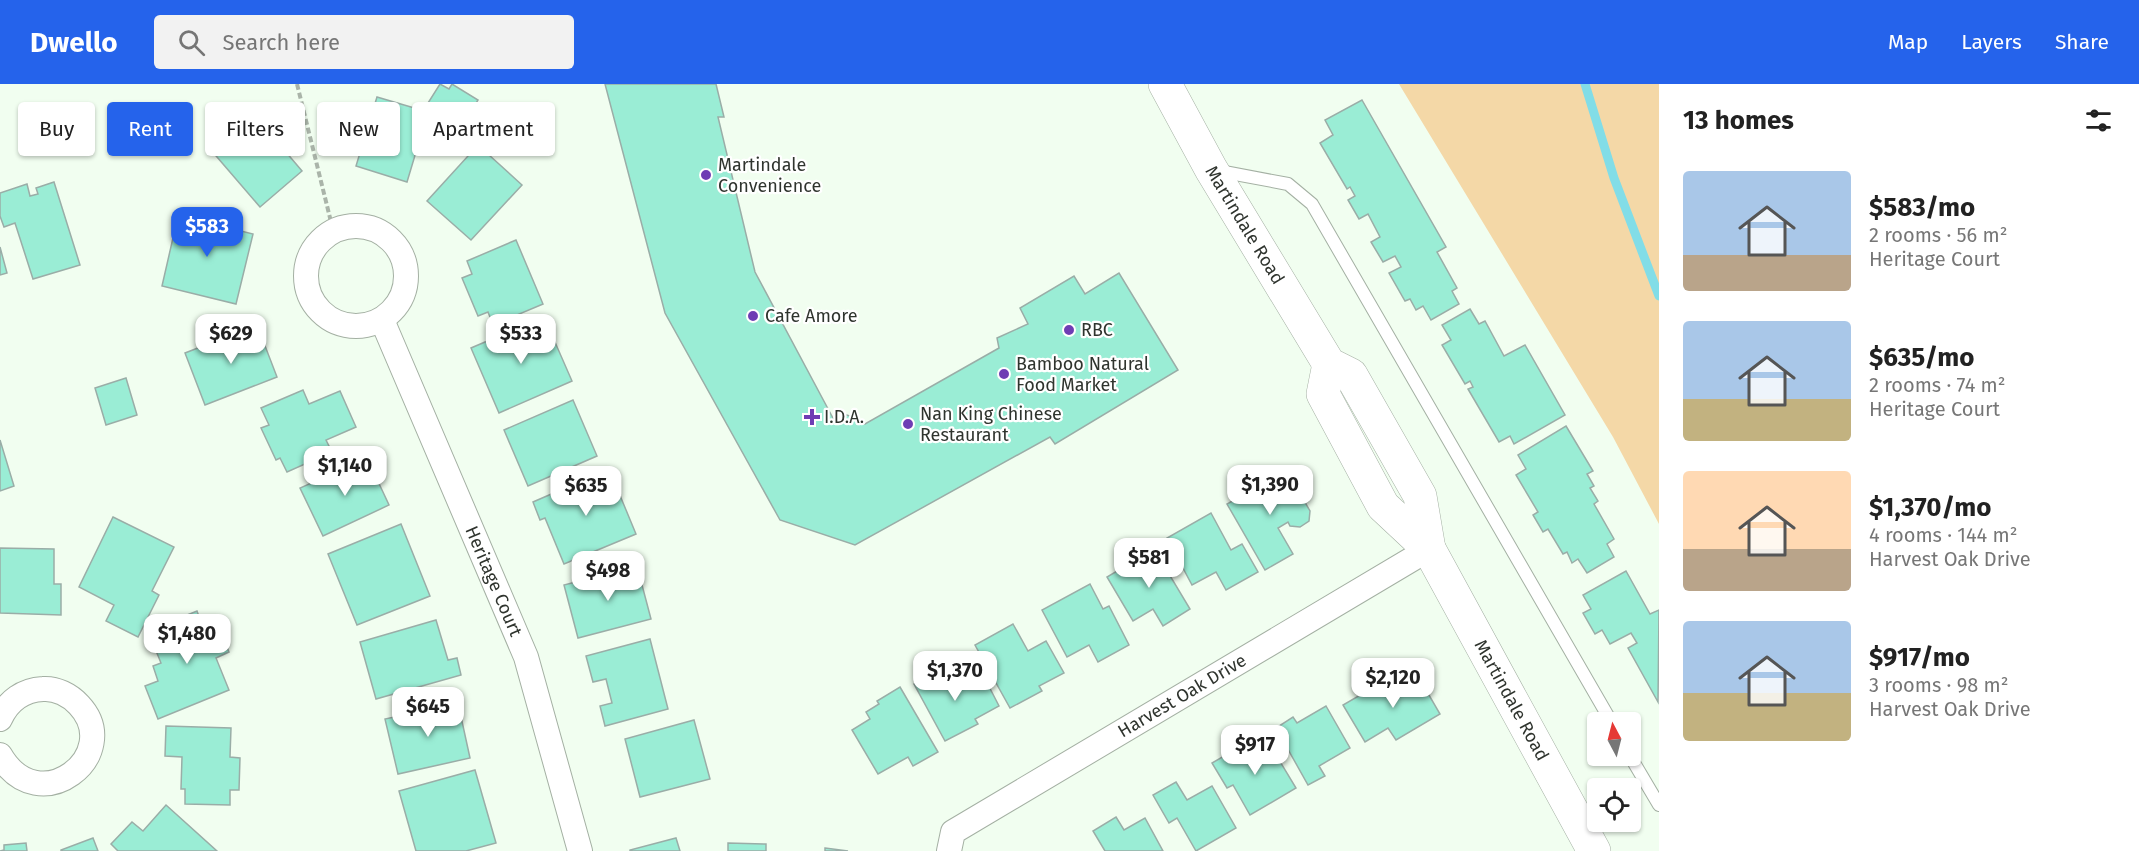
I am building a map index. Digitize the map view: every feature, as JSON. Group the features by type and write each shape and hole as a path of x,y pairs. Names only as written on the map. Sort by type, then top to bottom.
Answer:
{"main road":[{"name":"Martindale Road","path":"1165,84 1211,169 1329,364 1323,394 1383,506 1429,549 1594,851"}],"street":[{"path":"350,225 367,226 383,232 396,244 404,259 406,285 395,308 382,320 367,326 351,326 335,322 322,313 312,300 306,285 306,269 310,254 320,240 333,230 350,225"},
{"name":"Heritage Court","path":"382,320 526,657 580,851"},
{"name":"Harvest Oak Drive","path":"949,851 953,832 1429,549"},
{"path":"0,718 16,698 29,691 45,688 59,691 73,698 83,709 90,723 92,740 88,755 79,769 51,784 34,783 19,777 7,767 0,755"}],"lane":[{"path":"1211,169 1288,184 1312,204 1606,712"},
{"path":"1636,766 1659,805"}],"path":[{"path":"297,84 333,230"}],"shaded area":[{"path":"1399,84 1659,84 1659,524 1613,437"}],"building":[{"path":"440,84 449,89 452,84 478,100 477,102 429,102"},
{"path":"605,84 716,84 724,117 718,117 755,272 834,420 841,423 843,414 857,418 858,424 865,424 999,348 997,338 1028,324 1020,308 1074,276 1085,294 1119,273 1178,370 1055,444 1050,437 855,545 780,520 665,313"},
{"path":"377,97 394,102 375,102"},
{"path":"1362,100 1446,247 1437,252 1457,288 1452,291 1459,304 1431,320 1423,306 1416,310 1410,299 1405,301 1389,273 1401,267 1395,256 1383,262 1371,242 1380,237 1368,214 1359,219 1348,200 1355,196 1350,187 1347,189 1320,143 1333,135 1325,120"},
{"path":"400,104 412,107 412,156 415,156 407,182 356,166 359,156 400,156"},
{"path":"216,156 289,156 302,171 260,207"},
{"path":"468,156 490,156 522,185 471,240 427,201"},
{"path":"54,182 80,265 33,279 15,223 4,227 0,216 0,193 27,184 30,196 38,194 36,188"},
{"path":"201,211 219,215 217,225 253,234 236,304 162,286 178,216 199,221"},
{"path":"516,240 543,304 493,325 488,312 478,316 462,278 472,274 467,261"},
{"path":"0,247 7,273 0,275"},
{"path":"1470,309 1479,324 1485,321 1504,356 1525,345 1565,415 1514,444 1510,436 1499,442 1468,389 1473,387 1470,381 1465,384 1442,345 1451,340 1442,325"},
{"path":"544,317 572,381 499,413 471,348"},
{"path":"257,325 277,377 205,405 185,353"},
{"path":"126,378 137,415 106,425 95,388"},
{"path":"303,390 309,404 340,391 356,427 326,440 332,452 287,472 280,458 276,460 261,428 269,425 261,408"},
{"path":"573,400 597,456 528,486 504,430"},
{"path":"1566,426 1593,471 1587,474 1594,486 1590,488 1598,501 1594,504 1614,539 1607,544 1614,557 1587,573 1578,559 1572,563 1567,552 1563,554 1548,529 1543,532 1533,515 1538,512 1516,475 1526,469 1518,455"},
{"path":"0,440 14,486 0,491"},
{"path":"367,458 389,505 323,536 300,488"},
{"path":"609,469 636,534 564,564 545,518 540,520 533,502"},
{"path":"1286,469 1310,511 1309,521 1300,527 1290,526 1288,522 1278,528 1293,554 1265,570 1227,504 1259,486 1259,480 1268,475 1273,477"},
{"path":"1211,513 1231,550 1242,544 1258,572 1226,590 1216,572 1192,585 1167,538"},
{"path":"113,517 174,547 152,591 159,595 138,637 106,621 114,605 79,587"},
{"path":"401,524 430,596 357,625 328,554"},
{"path":"0,548 54,549 54,584 61,584 61,615 0,613"},
{"path":"1154,549 1190,609 1163,626 1153,609 1133,621 1107,577"},
{"path":"637,566 651,619 578,638 564,585"},
{"path":"1626,571 1650,614 1659,610 1658,702 1628,648 1637,643 1631,633 1610,644 1602,630 1595,634 1583,613 1591,609 1583,595"},
{"path":"1090,584 1103,609 1109,606 1129,645 1098,662 1089,645 1067,657 1042,610"},
{"path":"197,611 203,628 217,622 229,652 216,658 229,690 158,719 145,686 158,681 153,666 161,663 150,636 157,633 155,628"},
{"path":"436,620 448,660 457,658 461,675 376,699 360,642"},
{"path":"1013,624 1028,651 1046,641 1064,673 1039,686 1042,691 1010,708 975,645"},
{"path":"650,639 668,709 605,726 600,706 612,703 606,679 593,682 586,656"},
{"path":"949,666 960,686 983,675 999,706 975,719 978,724 945,741 914,684"},
{"path":"1415,671 1440,714 1396,740 1388,728 1365,742 1343,705 1374,687 1378,693"},
{"path":"900,687 938,752 913,766 908,757 878,774 852,730 870,719 866,712 879,704 877,701"},
{"path":"458,703 470,758 398,774 385,719"},
{"path":"1326,706 1350,748 1319,766 1325,776 1308,785 1276,728 1293,717 1297,723"},
{"path":"694,720 710,779 640,797 625,739"},
{"path":"166,726 231,728 230,757 240,758 239,790 230,790 230,805 185,804 185,789 181,789 182,757 165,756"},
{"path":"1267,740 1296,788 1250,815 1233,785 1227,788 1212,763 1236,749 1240,756"},
{"path":"475,770 496,843 466,851 416,851 399,791"},
{"path":"1176,782 1187,800 1212,786 1236,828 1196,851 1177,818 1169,823 1153,795"},
{"path":"166,805 217,851 118,851 111,844 132,822 143,831"},
{"path":"1116,817 1124,830 1145,818 1163,851 1105,851 1093,831"},
{"path":"93,838 98,851 61,851 61,850"},
{"path":"676,838 680,851 630,851 630,850"},
{"path":"26,843 27,851 0,851 4,850 4,845"},
{"path":"728,843 766,844 766,851 728,851"},
{"path":"825,848 848,851 825,851"}],"waterway":[{"path":"1585,84 1614,178 1659,296"}],"place":[{"name":"Martindale Convenience","path":"706,175"},
{"name":"Cafe Amore","path":"753,316"},
{"name":"RBC","path":"1069,330"},
{"name":"Bamboo Natural Food Market","path":"1004,374"},
{"name":"I.D.A.","path":"812,417"},
{"name":"Nan King Chinese Restaurant","path":"908,424"}]}
